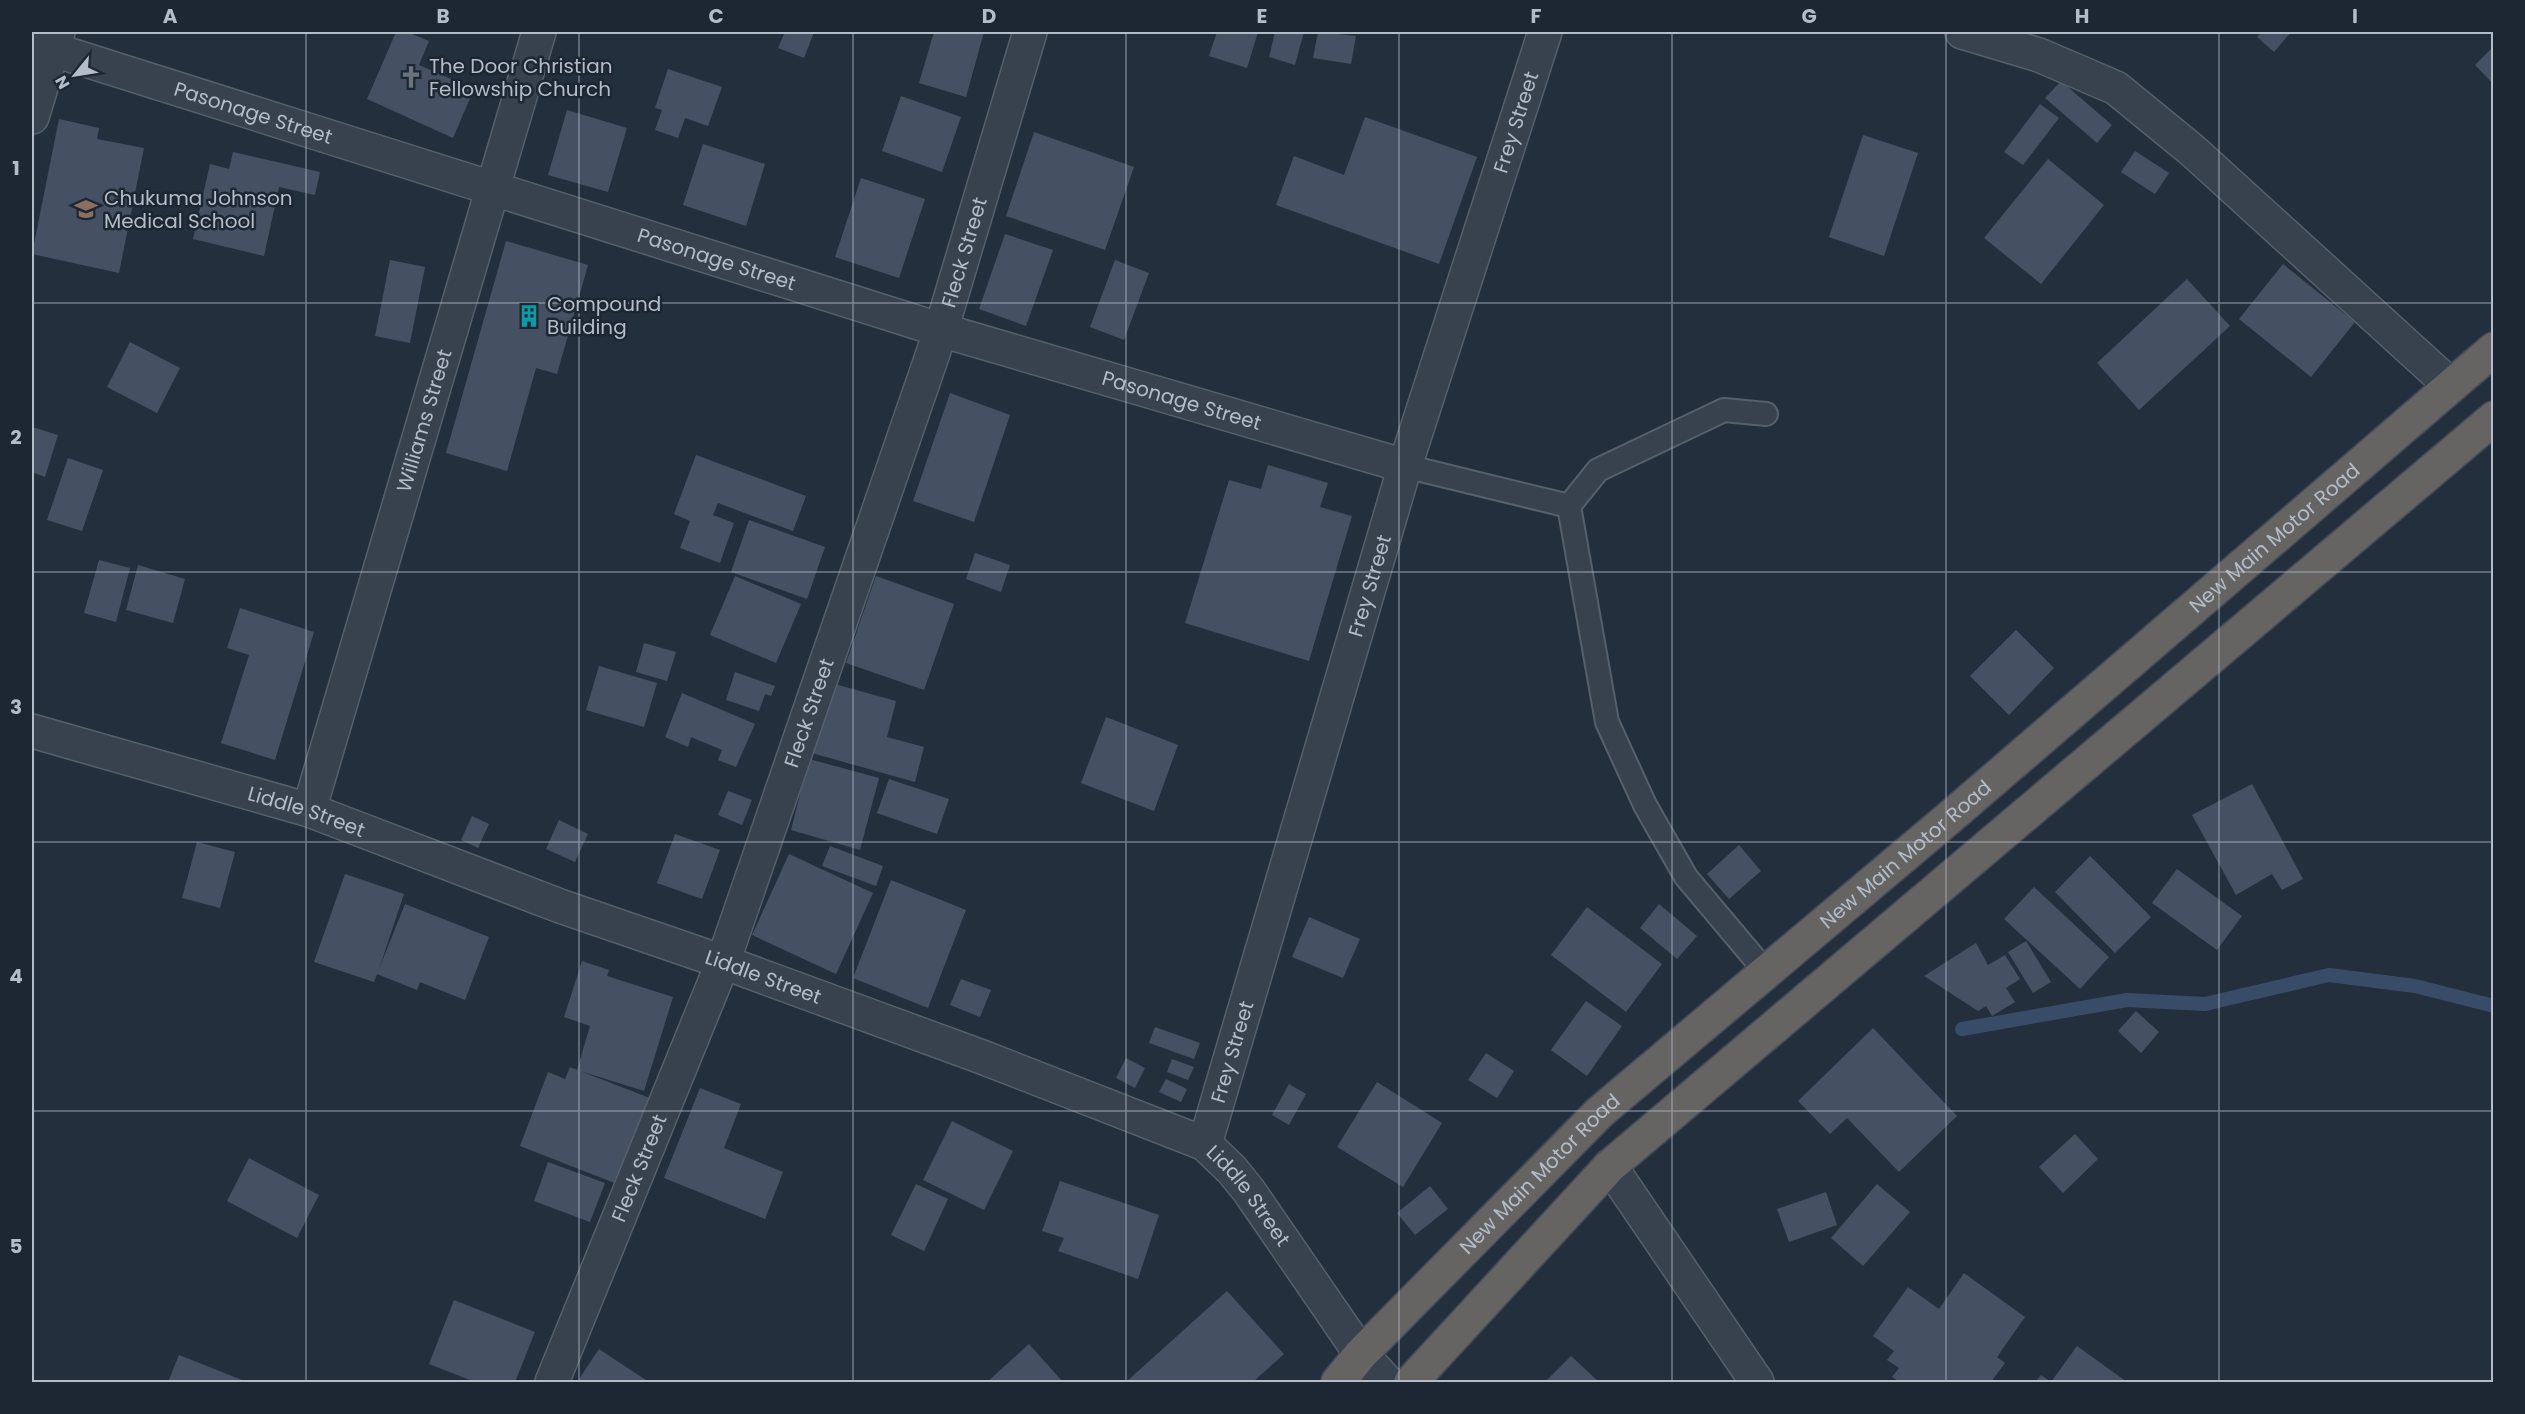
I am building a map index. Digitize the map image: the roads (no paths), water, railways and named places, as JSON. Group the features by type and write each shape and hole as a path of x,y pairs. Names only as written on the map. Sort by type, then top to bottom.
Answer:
{"highway":[{"name":"New Main Motor Road","path":"1338,1383 1361,1354 1600,1112 1949,818 2493,349"},
{"path":"1411,1383 1610,1166 2493,418"}],"street":[{"name":"Williams Street","path":"309,810 539,32"},
{"name":"Fleck Street","path":"552,1383 723,962 941,330 1030,32"},
{"name":"Frey Street","path":"1205,1144 1405,466 1545,32"},
{"path":"1962,32 2039,55 2116,88 2193,151 2450,385"},
{"name":"Pasonage Street","path":"48,41 493,187 941,330 1405,466"},
{"path":"32,117 48,41"},
{"name":"Liddle Street","path":"32,731 309,810 560,906 723,962 982,1057 1205,1144 1232,1170 1249,1191 1361,1354 1387,1383"},
{"path":"1610,1166 1757,1383"}],"lane":[{"path":"1766,414 1724,410 1598,470 1569,506 1607,722 1645,805 1686,877 1766,972"},
{"path":"1405,466 1569,506"}],"waterway":[{"path":"1962,1029 2127,1000 2205,1004 2329,975 2415,986 2494,1006"}],"place":[{"name":"The Door Christian Fellowship Church","path":"411,77"},
{"name":"Chukuma Johnson Medical School","path":"86,209"},
{"name":"Compound Building","path":"529,316"}]}
